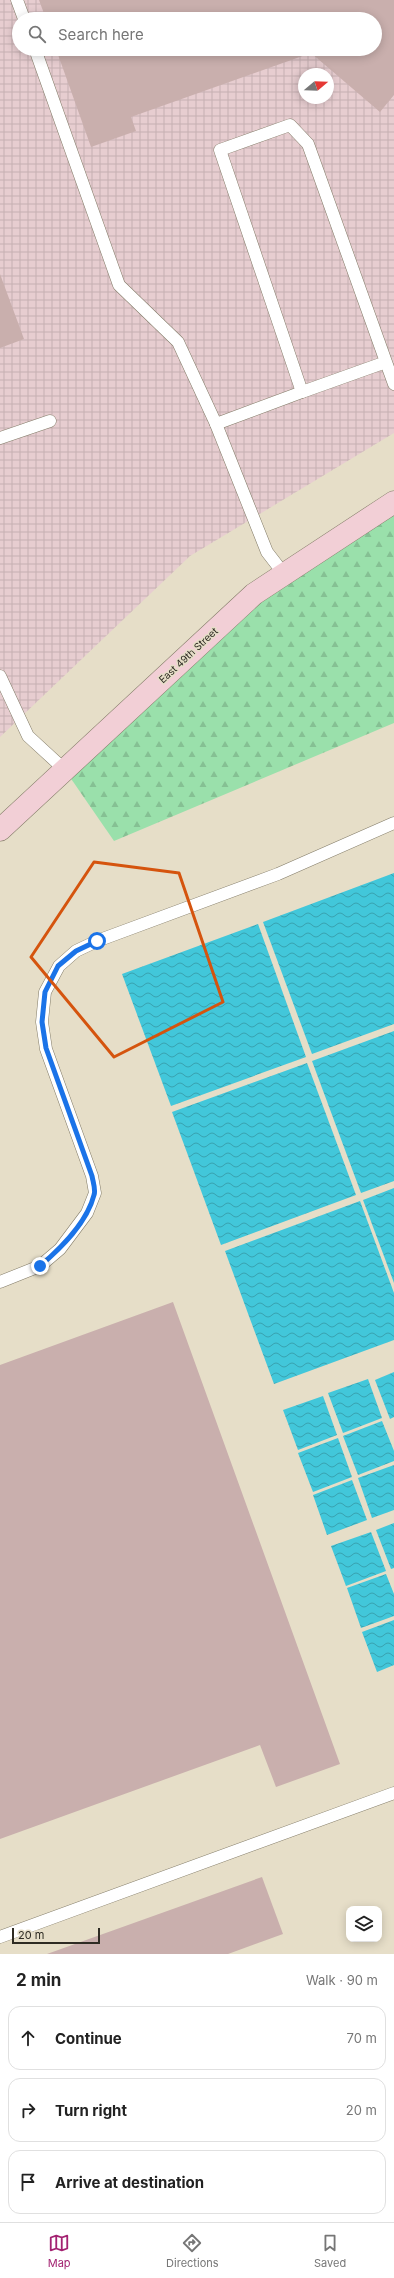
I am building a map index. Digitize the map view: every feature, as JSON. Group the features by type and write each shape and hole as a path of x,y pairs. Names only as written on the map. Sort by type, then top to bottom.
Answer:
{"street":[{"name":"East 49th Street","path":"0,830 254,594 394,502"}],"lane":[{"path":"17,0 21,12"},
{"path":"37,56 119,285 178,342 216,424 267,552 284,574"},
{"path":"302,392 220,150 290,125 308,144 394,384"},
{"path":"216,424 386,362"},
{"path":"0,438 50,421"},
{"path":"0,676 28,736 65,770"},
{"path":"0,1282 40,1266 60,1249 87,1213 95,1193 92,1176 46,1048 42,1022 45,992 58,966 76,951 97,941 278,874 394,823"},
{"path":"0,1937 394,1793"}],"highlighted area":[{"path":"94,862 179,873 223,1002 114,1057 31,957"}],"shaded area":[{"path":"0,0 394,0 394,433 190,556 0,737"}],"green space":[{"path":"394,502 394,723 114,841 65,770 254,594"}],"water":[{"path":"394,873 394,1024 312,1054 263,922"},
{"path":"258,924 306,1057 171,1106 122,974"},
{"path":"394,1031 394,1181 361,1193 312,1061"},
{"path":"307,1063 356,1195 221,1245 172,1112"},
{"path":"394,1188 394,1283 363,1200"},
{"path":"360,1201 394,1293 394,1340 274,1384 225,1251"},
{"path":"394,1372 394,1417 390,1419 375,1380"},
{"path":"368,1379 382,1418 343,1433 328,1393"},
{"path":"323,1396 337,1435 298,1450 283,1410"},
{"path":"382,1421 394,1451 394,1461 358,1475 343,1436"},
{"path":"338,1438 352,1477 313,1492 298,1453"},
{"path":"394,1465 394,1510 372,1518 358,1478"},
{"path":"352,1480 367,1520 327,1535 313,1495"},
{"path":"394,1523 394,1568 391,1569 376,1530"},
{"path":"371,1532 386,1571 346,1586 331,1546"},
{"path":"386,1574 394,1594 394,1616 361,1628 347,1588"},
{"path":"394,1620 394,1665 377,1672 362,1632"}],"building":[{"path":"39,0 394,0 394,95 380,112 334,73 334,68 329,68 315,56 382,56 382,12 43,12"},
{"path":"58,56 303,56 131,117 136,131 91,147"},
{"path":"0,274 24,339 0,348"},
{"path":"173,1302 340,1764 276,1787 260,1745 0,1839 0,1365"},
{"path":"262,1877 283,1934 228,1954 47,1954"}],"route":[{"path":"40,1266 60,1249 87,1213 95,1193 92,1176 46,1048 42,1022 45,992 58,966 76,951 97,941"}]}
